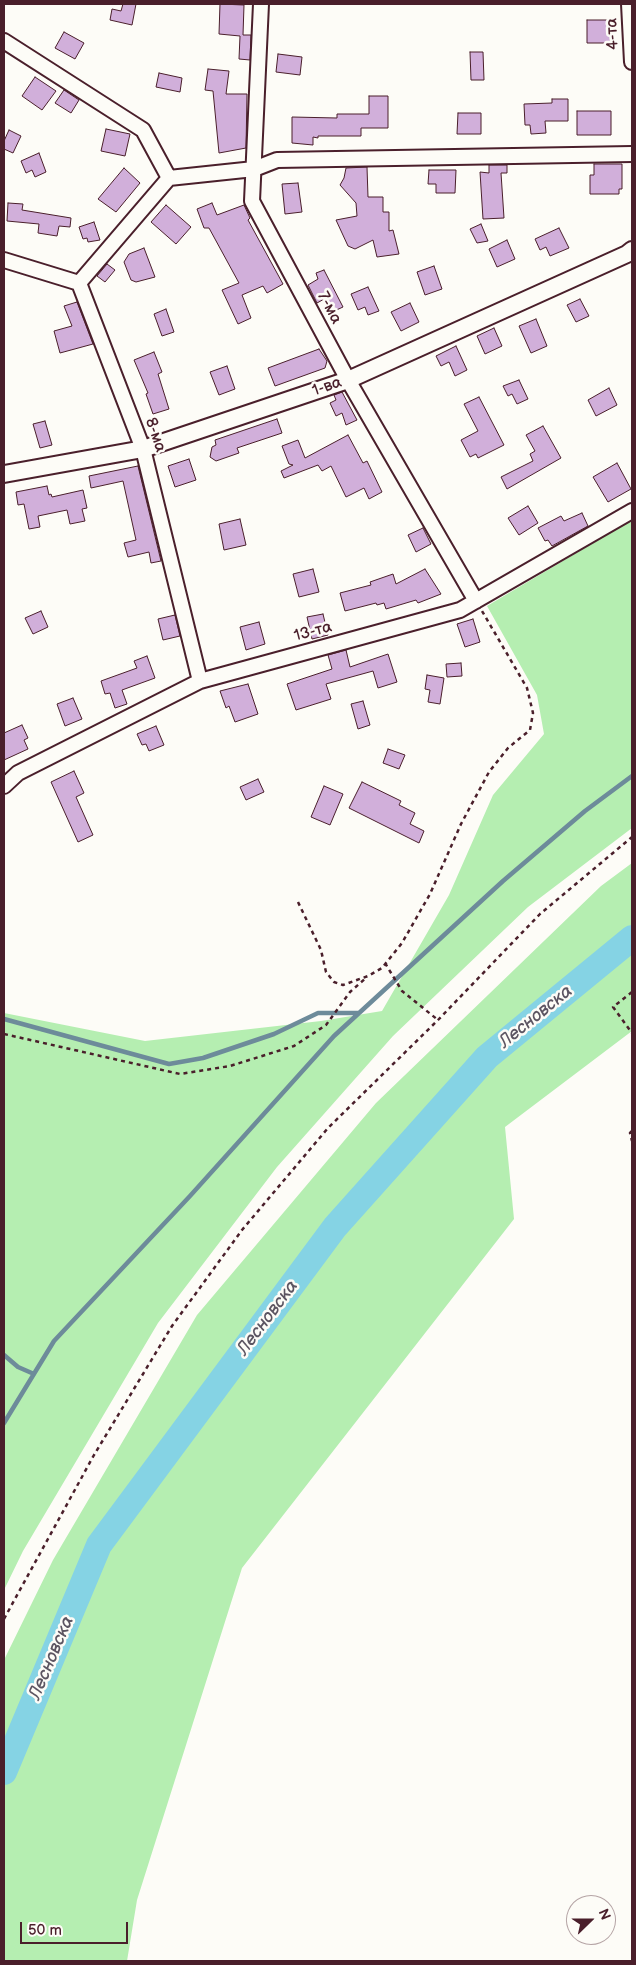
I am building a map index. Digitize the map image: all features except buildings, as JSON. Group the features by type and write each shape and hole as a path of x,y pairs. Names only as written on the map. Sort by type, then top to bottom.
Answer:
{"street":[{"name":"7-ма","path":"261,4 252,201 348,380 476,601"},
{"name":"4-та","path":"630,4 632,62"},
{"path":"4,41 143,130 169,178"},
{"path":"4,260 79,283 169,178 254,169 277,160 632,154"},
{"name":"1-ва","path":"4,474 143,449 348,380 630,256"},
{"name":"8-ма","path":"79,283 143,449 200,681"},
{"name":"13-та","path":"4,786 18,773 200,681 460,610 632,511"}],"path":[{"path":"4,1034 180,1074 230,1066 294,1046 326,1025 350,992 385,963 402,943 430,894 461,824 489,772 508,748 530,730 533,713 527,688 476,601"},
{"path":"4,1620 104,1439 172,1326 242,1230 328,1128 438,1020 540,914 632,837"},
{"path":"298,902 321,950 326,972 334,982 343,985 368,976"},
{"path":"385,963 402,991 438,1020"},
{"path":"632,992 613,1006 632,1033"},
{"path":"632,1131 630,1133 632,1141"}],"green space":[{"path":"632,520 632,828 528,907 393,1036 277,1167 158,1323 23,1551 4,1590 4,1013 145,1041 321,1021 382,1011 449,895 493,795 544,734 537,695 487,606"},
{"path":"632,863 632,1031 505,1127 514,1219 242,1568 137,1900 127,1961 4,1961 4,1660 53,1560 197,1315 376,1103 601,886"}],"waterway":[{"path":"4,1423 54,1341 190,1196 334,1036 503,881 585,811 632,776"},
{"name":"Лесновска","path":"4,1772 99,1545 335,1227 487,1057 632,938"},
{"path":"4,1019 169,1064 203,1058 274,1034 318,1013 359,1013"},
{"path":"4,1355 18,1367 34,1374"}]}
